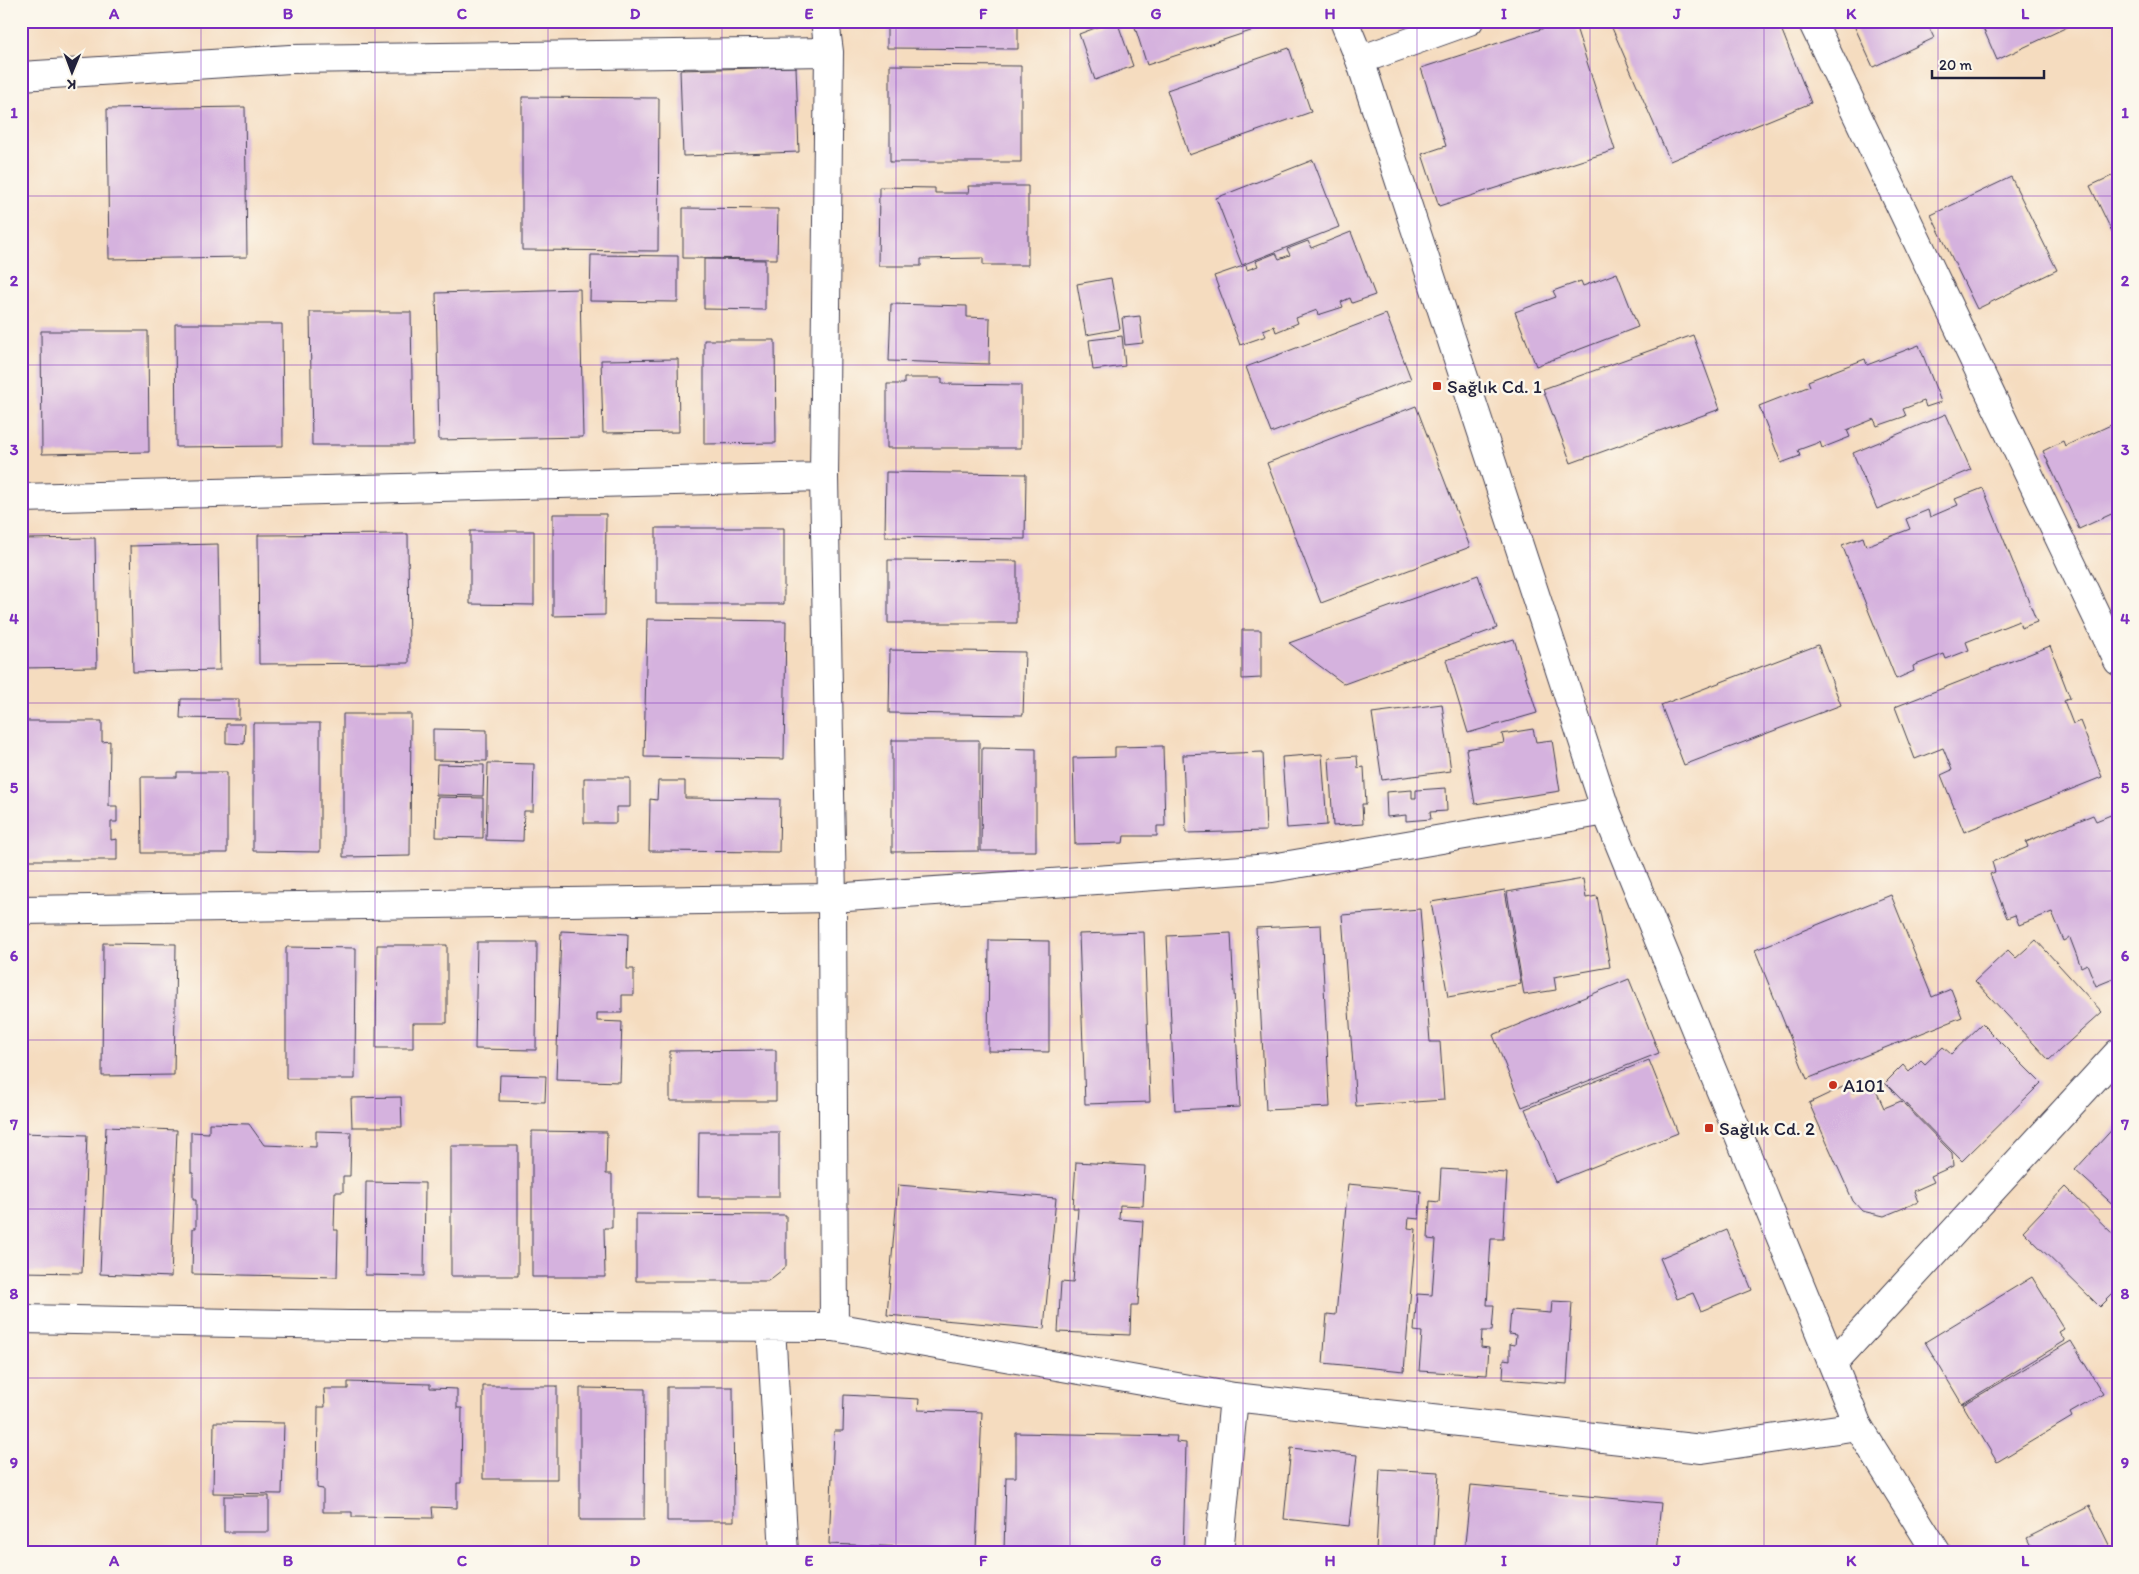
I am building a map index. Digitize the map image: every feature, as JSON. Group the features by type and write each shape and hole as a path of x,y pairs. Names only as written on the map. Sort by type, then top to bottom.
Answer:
{"street":[{"path":"825,21 828,52 824,477 832,898 834,1327"},
{"path":"1344,21 1360,60 1606,811 1858,1426 1937,1553"},
{"path":"1360,60 1469,21"},
{"path":"1812,21 2118,661"},
{"path":"21,76 290,59 828,52"},
{"path":"21,498 824,477"},
{"path":"21,910 832,898 1272,868 1606,811"},
{"path":"1833,1363 2118,1053"},
{"path":"21,1319 349,1325 834,1327 1234,1397 1702,1449 1858,1426"},
{"path":"771,1327 784,1553"},
{"path":"1219,1553 1234,1397"}],"building":[{"path":"887,21 1018,21 1018,49 887,48"},
{"path":"1117,21 1133,66 1095,80 1079,34"},
{"path":"1133,21 1271,21 1272,24 1147,65"},
{"path":"1566,21 1574,21 1615,150 1439,206 1422,154 1446,146 1421,68"},
{"path":"1609,21 1778,21 1811,103 1670,161"},
{"path":"1852,21 1926,21 1934,38 1873,67"},
{"path":"1980,21 2080,21 1997,60"},
{"path":"1289,48 1311,112 1189,155 1167,90"},
{"path":"890,65 1021,66 1021,162 890,162"},
{"path":"796,67 799,152 683,156 680,70"},
{"path":"522,97 659,98 658,251 522,250"},
{"path":"245,107 247,257 109,259 107,109"},
{"path":"1313,160 1339,227 1242,265 1216,198"},
{"path":"2118,173 2118,244 2090,186"},
{"path":"2011,177 2057,270 1977,309 1931,215"},
{"path":"968,186 1028,186 1028,265 983,265 983,258 921,259 921,266 878,266 879,187 935,188 935,193 969,193"},
{"path":"683,208 778,209 777,259 683,258"},
{"path":"1351,232 1375,295 1352,303 1350,298 1341,302 1343,307 1318,315 1317,310 1296,318 1298,323 1276,332 1274,326 1263,330 1266,336 1240,345 1214,276 1246,265 1247,270 1258,266 1256,261 1276,253 1279,259 1290,255 1287,249 1308,241 1311,248"},
{"path":"591,255 678,256 678,302 590,301"},
{"path":"704,259 765,260 765,310 704,309"},
{"path":"1617,273 1638,327 1536,366 1515,312 1556,297 1553,291 1581,281 1583,286"},
{"path":"1111,278 1120,329 1086,335 1077,284"},
{"path":"580,289 583,437 439,440 436,293"},
{"path":"891,304 967,306 967,317 990,318 989,364 889,361"},
{"path":"310,312 411,312 413,445 312,445"},
{"path":"1386,314 1411,379 1271,433 1246,367"},
{"path":"1140,316 1143,343 1125,345 1122,318"},
{"path":"175,324 282,324 283,446 176,447"},
{"path":"41,331 148,331 149,452 42,454"},
{"path":"1693,335 1720,409 1571,463 1543,389"},
{"path":"1122,336 1125,366 1093,370 1089,340"},
{"path":"704,340 775,340 776,443 704,444"},
{"path":"1919,345 1941,402 1926,407 1924,401 1903,409 1906,416 1877,426 1874,419 1847,430 1850,437 1822,448 1820,442 1798,450 1800,456 1781,463 1759,406 1810,386 1808,381 1865,359 1867,365"},
{"path":"678,359 679,432 603,433 601,360"},
{"path":"904,378 942,378 942,384 1021,385 1021,448 887,448 887,384 904,384"},
{"path":"1416,406 1470,547 1321,603 1267,463"},
{"path":"1946,414 1971,470 1877,509 1853,453"},
{"path":"2113,424 2118,433 2118,511 2079,529 2043,451 2063,441 2065,446"},
{"path":"886,472 1026,474 1025,539 885,537"},
{"path":"1983,488 2037,622 2021,628 2019,621 1966,642 1969,650 1946,659 1944,654 1913,666 1914,671 1896,679 1842,545 1863,537 1866,546 1910,529 1906,519 1928,510 1930,517 1958,505 1955,499"},
{"path":"553,514 606,514 605,615 553,616"},
{"path":"656,528 784,528 784,604 656,604"},
{"path":"470,531 534,531 534,605 470,604"},
{"path":"408,534 409,663 259,664 258,535"},
{"path":"95,538 97,667 21,668 21,539"},
{"path":"218,544 220,670 133,672 130,546"},
{"path":"888,560 1017,561 1017,623 888,623"},
{"path":"1478,575 1497,628 1344,684 1289,643"},
{"path":"647,619 786,621 784,759 644,757"},
{"path":"1242,630 1261,630 1261,678 1242,679"},
{"path":"1514,639 1537,713 1468,733 1446,660"},
{"path":"1818,645 1841,705 1684,765 1661,705"},
{"path":"2050,646 2070,698 2064,701 2073,724 2080,721 2102,777 1964,832 1941,775 1952,770 1943,748 1915,759 1895,707"},
{"path":"890,650 1025,652 1023,715 889,713"},
{"path":"181,699 239,699 239,719 180,718"},
{"path":"1442,704 1451,771 1382,780 1372,713"},
{"path":"343,714 411,714 410,856 343,857"},
{"path":"21,721 102,721 102,742 110,741 109,806 117,806 117,822 111,822 111,840 117,839 117,860 21,860"},
{"path":"253,723 320,723 320,852 253,851"},
{"path":"226,724 245,724 244,744 226,743"},
{"path":"433,729 487,730 487,761 433,760"},
{"path":"1533,729 1536,742 1552,740 1560,791 1475,804 1466,749 1504,743 1502,734"},
{"path":"892,740 979,740 979,851 892,852"},
{"path":"1163,746 1165,826 1157,826 1157,836 1124,836 1123,843 1075,844 1073,758 1115,757 1115,747"},
{"path":"982,748 1036,749 1036,851 981,851"},
{"path":"1263,752 1266,831 1186,833 1183,755"},
{"path":"1322,754 1327,825 1287,828 1282,757"},
{"path":"1357,756 1358,768 1364,767 1366,804 1362,804 1363,824 1333,826 1329,758"},
{"path":"488,763 534,764 533,811 524,811 523,841 486,840"},
{"path":"437,764 484,765 483,796 436,795"},
{"path":"177,772 227,772 227,853 142,853 141,777 177,777"},
{"path":"584,778 630,778 630,807 616,807 616,823 584,823"},
{"path":"658,781 685,781 685,798 780,799 779,852 649,851 650,799 657,800"},
{"path":"1446,788 1447,811 1430,812 1431,819 1406,821 1406,815 1387,817 1386,792 1412,790 1412,798 1416,798 1416,790"},
{"path":"437,797 483,798 483,838 436,837"},
{"path":"2118,812 2118,977 2096,986 2087,964 2081,967 2070,938 2064,941 2052,912 2019,925 2015,915 2007,918 1990,874 1995,872 1992,862 2028,847 2026,842 2093,815 2096,821"},
{"path":"1583,879 1586,898 1597,896 1610,967 1554,977 1556,990 1524,995 1507,892"},
{"path":"1505,890 1521,984 1448,997 1431,902"},
{"path":"1891,895 1932,997 1951,989 1962,1017 1807,1079 1755,950"},
{"path":"1420,909 1430,1042 1440,1042 1444,1100 1356,1106 1342,915"},
{"path":"1321,925 1330,1107 1266,1110 1256,928"},
{"path":"561,931 628,934 627,969 634,969 634,995 622,995 622,1013 597,1013 597,1021 622,1022 620,1082 556,1080"},
{"path":"1144,932 1150,1102 1085,1104 1079,934"},
{"path":"1231,933 1240,1107 1175,1110 1167,936"},
{"path":"989,940 1049,941 1049,1052 988,1051"},
{"path":"2036,940 2102,1012 2049,1060 1975,981 2008,950 2016,958"},
{"path":"477,942 537,942 536,1050 475,1049"},
{"path":"103,943 176,944 174,1075 102,1076"},
{"path":"377,945 447,945 447,1023 413,1023 413,1048 376,1048"},
{"path":"286,947 356,948 355,1079 286,1079"},
{"path":"1629,979 1659,1053 1522,1107 1493,1035"},
{"path":"1982,1024 2041,1083 1962,1161 1885,1083 1903,1065 1909,1072 1921,1060 1925,1064 1943,1047 1951,1054"},
{"path":"776,1050 776,1101 670,1101 670,1051"},
{"path":"1649,1060 1678,1133 1555,1182 1525,1109"},
{"path":"500,1075 546,1076 545,1102 499,1101"},
{"path":"1849,1084 1853,1093 1873,1084 1884,1108 1901,1101 1952,1153 1953,1166 1931,1176 1934,1182 1914,1191 1918,1202 1884,1216 1862,1211 1853,1201 1809,1103"},
{"path":"401,1097 402,1127 352,1127 351,1098"},
{"path":"209,1123 249,1124 264,1145 316,1147 316,1131 351,1132 350,1176 343,1176 343,1192 335,1192 334,1230 338,1230 337,1277 192,1274 193,1228 196,1228 196,1200 193,1200 193,1173 191,1173 191,1132 209,1133"},
{"path":"2118,1123 2118,1209 2075,1170"},
{"path":"106,1127 177,1130 171,1277 100,1274"},
{"path":"532,1131 607,1132 606,1174 612,1174 612,1228 604,1228 605,1277 532,1277"},
{"path":"699,1132 779,1132 779,1197 698,1197"},
{"path":"21,1133 87,1135 82,1273 21,1272"},
{"path":"451,1146 518,1146 518,1276 451,1276"},
{"path":"1076,1162 1145,1166 1143,1206 1120,1205 1119,1219 1143,1221 1138,1305 1131,1305 1130,1335 1058,1332 1061,1282 1073,1283 1078,1208 1073,1208"},
{"path":"1441,1169 1507,1173 1503,1239 1491,1239 1487,1305 1494,1305 1492,1331 1482,1331 1481,1347 1489,1348 1487,1375 1419,1371 1422,1332 1414,1331 1417,1294 1432,1295 1436,1240 1428,1239 1430,1201 1439,1202"},
{"path":"366,1182 425,1183 424,1276 365,1275"},
{"path":"1348,1184 1421,1191 1419,1219 1409,1218 1408,1228 1416,1229 1404,1371 1323,1363 1327,1314 1336,1315"},
{"path":"898,1185 1056,1198 1044,1329 887,1315"},
{"path":"2065,1187 2118,1239 2118,1289 2100,1307 2023,1231"},
{"path":"636,1214 786,1215 786,1267 768,1281 636,1281"},
{"path":"1727,1230 1752,1290 1701,1311 1693,1293 1677,1299 1660,1258"},
{"path":"2032,1277 2064,1329 2059,1332 2065,1341 1962,1404 1925,1342"},
{"path":"1552,1301 1572,1302 1567,1384 1503,1379 1504,1359 1510,1360 1510,1344 1515,1345 1516,1335 1509,1334 1511,1310 1551,1313"},
{"path":"2071,1341 2103,1394 2070,1413 2072,1417 1997,1462 1963,1405"},
{"path":"348,1382 430,1384 430,1388 457,1389 457,1408 462,1408 461,1483 457,1483 457,1508 432,1507 433,1518 352,1517 352,1512 323,1512 323,1489 317,1488 318,1407 325,1407 324,1389 348,1389"},
{"path":"483,1386 557,1386 557,1479 483,1479"},
{"path":"667,1387 733,1387 734,1521 667,1521"},
{"path":"580,1388 645,1389 644,1520 580,1520"},
{"path":"844,1395 919,1399 918,1410 982,1412 976,1550 829,1544 834,1431 843,1431"},
{"path":"214,1422 284,1423 282,1494 213,1493"},
{"path":"1016,1433 1177,1436 1176,1442 1186,1443 1183,1553 1004,1552 1006,1477 1016,1477"},
{"path":"1291,1448 1357,1455 1349,1526 1284,1519"},
{"path":"1380,1469 1439,1472 1434,1553 1376,1553"},
{"path":"1471,1485 1661,1503 1656,1553 1464,1553"},
{"path":"224,1496 269,1496 269,1532 224,1532"},
{"path":"2090,1506 2113,1553 2034,1553 2027,1538"}],"place":[{"name":"Sağlık Cd. 1","path":"1437,386"},
{"name":"A101","path":"1833,1085"},
{"name":"Sağlık Cd. 2","path":"1709,1128"}]}
